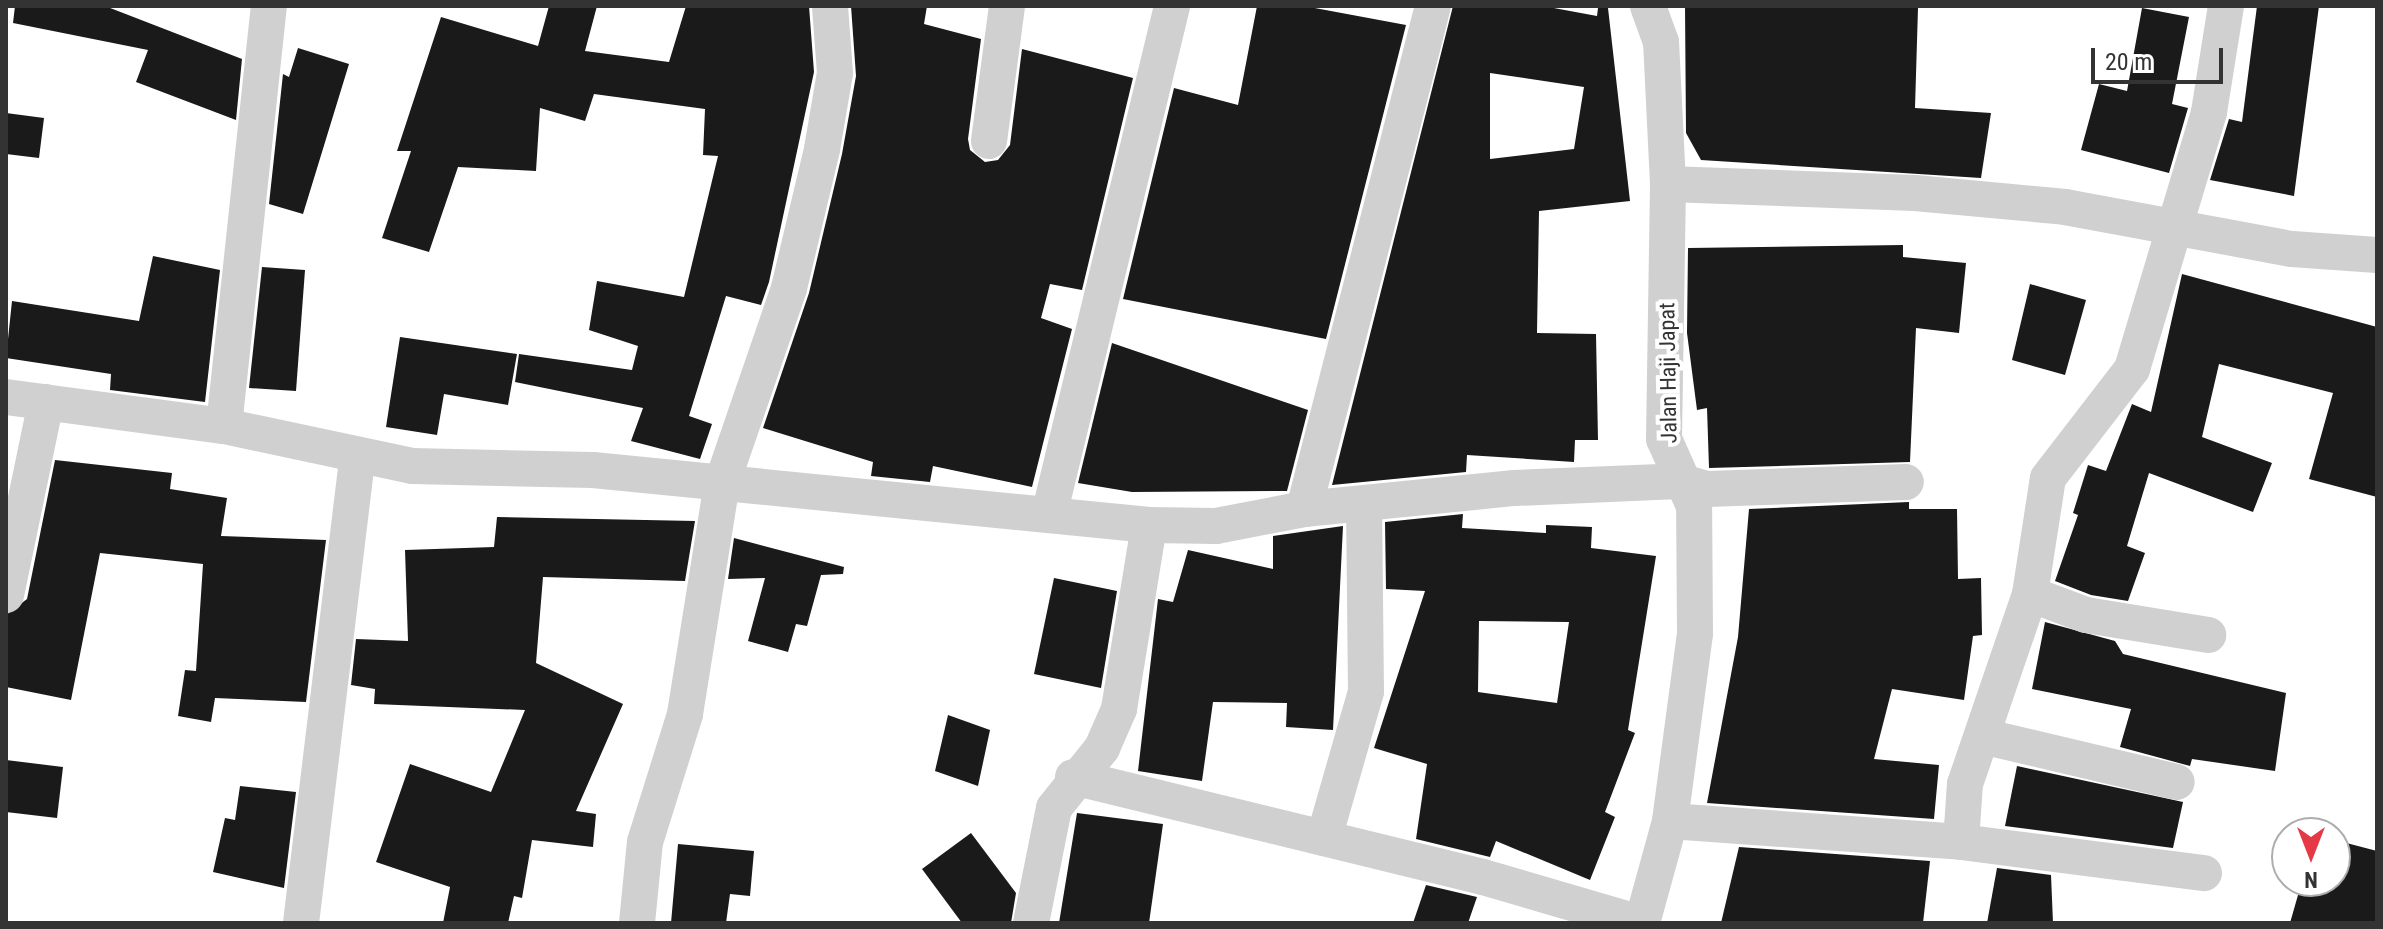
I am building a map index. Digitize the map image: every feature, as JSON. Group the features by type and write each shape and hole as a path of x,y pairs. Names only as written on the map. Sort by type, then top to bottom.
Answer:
{"street":[{"path":"224,426 269,6"},
{"path":"637,923 645,842 685,714 722,483 789,288 822,149 835,73 830,6"},
{"path":"989,141 1007,6"},
{"path":"1049,515 1172,6"},
{"path":"1304,509 1433,6"},
{"name":"Jalan Haji Japat","path":"1641,923 1670,821 1695,634 1694,506 1679,481 1664,439 1668,184 1661,42 1648,6"},
{"path":"1961,842 1965,784 2030,594 2048,478 2132,369 2209,112 2226,6"},
{"path":"1668,184 1915,193 2176,226 2292,249 2377,255"},
{"path":"6,397 224,426 357,457 412,466 593,470 1149,525 1216,526 1304,509 1515,488 1679,481 1707,489 1906,482"},
{"path":"6,595 46,402"},
{"path":"301,923 357,457"},
{"path":"1324,838 1366,692 1364,504"},
{"path":"1031,923 1045,831 1073,777 1102,748 1119,709 1149,525"},
{"path":"2030,594 2086,615 2208,635"},
{"path":"1982,736 2177,782"},
{"path":"1073,777 1324,838 1641,923"},
{"path":"1670,821 1961,842 2204,873"}],"building":[{"path":"15,6 105,6 242,59 236,120 136,82 148,50 13,23"},
{"path":"549,6 597,6 585,51 669,62 686,6 809,6 814,72 769,282 761,305 726,296 689,416 712,424 700,459 631,441 643,408 515,382 519,354 632,370 638,346 589,330 597,281 684,297 718,156 703,155 705,109 594,94 585,121 540,108 536,171 458,167 429,252 382,238 411,151 397,151 441,17 538,46"},
{"path":"851,6 927,6 924,24 981,39 968,139 970,150 985,162 998,160 1010,145 1022,49 1133,78 1082,290 1050,284 1041,318 1072,329 1032,487 933,466 930,482 871,476 873,462 763,428 809,293 842,154 856,76"},
{"path":"1257,6 1304,6 1406,25 1326,339 1123,299 1174,88 1238,105"},
{"path":"1453,6 1543,6 1597,16 1598,8 1608,8 1630,201 1539,211 1537,333 1596,334 1598,440 1575,440 1574,462 1467,455 1466,472 1332,485","holes":["1490,73 1584,87 1574,149 1490,159"]},
{"path":"1685,6 1918,8 1915,108 1991,113 1981,178 1701,160 1686,133"},
{"path":"2257,6 2319,6 2294,196 2210,180 2229,119 2242,122"},
{"path":"2142,8 2189,17 2172,104 2188,108 2169,173 2081,150 2099,84 2127,91"},
{"path":"298,48 349,64 303,214 269,204 283,74 289,77"},
{"path":"6,113 44,118 39,158 6,154"},
{"path":"1903,245 1903,257 1966,263 1959,333 1916,328 1910,462 1709,468 1707,408 1697,410 1687,333 1688,248"},
{"path":"153,256 220,270 205,402 110,390 111,374 6,358 12,301 139,321"},
{"path":"262,267 305,270 296,391 249,388"},
{"path":"2182,274 2377,327 2377,497 2309,479 2333,393 2219,364 2202,437 2272,463 2253,512 2149,473 2127,546 2145,553 2128,601 2091,595 2055,581 2078,515 2073,513 2088,465 2106,471 2132,404 2151,412"},
{"path":"2030,284 2086,300 2065,375 2012,360"},
{"path":"400,337 517,354 508,405 444,394 437,435 386,427"},
{"path":"1112,343 1308,410 1287,491 1132,492 1078,483"},
{"path":"55,460 172,473 170,489 227,498 221,536 326,540 306,702 215,698 211,722 178,716 185,670 196,671 203,564 100,553 71,700 6,687 6,615 27,599"},
{"path":"1909,502 1909,509 1957,509 1958,579 1981,578 1982,635 1973,636 1964,700 1892,689 1874,759 1939,765 1934,819 1707,803 1738,637 1749,509"},
{"path":"1463,514 1462,528 1546,533 1546,525 1592,527 1591,548 1656,556 1628,730 1635,733 1605,812 1615,817 1590,880 1496,841 1490,857 1416,839 1427,764 1374,748 1425,591 1386,589 1385,522","holes":["1479,621 1569,622 1557,703 1478,692"]},
{"path":"497,517 695,521 685,581 543,577 536,663 623,704 576,811 596,814 593,847 532,840 522,898 514,896 508,923 443,923 450,887 376,862 410,764 491,792 525,710 374,704 375,689 351,685 356,639 408,641 405,550 494,547"},
{"path":"1343,526 1333,730 1286,727 1287,703 1213,702 1202,781 1138,771 1158,599 1173,602 1188,550 1273,569 1273,536"},
{"path":"734,538 844,567 843,574 821,575 807,626 796,624 788,652 748,641 765,578 728,579"},
{"path":"1054,578 1117,591 1101,688 1034,674"},
{"path":"2045,622 2115,641 2123,654 2286,693 2275,771 2192,759 2190,766 2120,747 2131,709 2032,689"},
{"path":"948,715 990,730 978,786 935,771"},
{"path":"6,760 63,767 57,818 6,812"},
{"path":"2017,766 2183,802 2173,848 2005,826"},
{"path":"240,786 296,792 284,888 213,872 225,818 235,820"},
{"path":"1077,813 1163,824 1149,923 1059,923"},
{"path":"971,833 1016,893 1011,923 962,923 922,869"},
{"path":"678,844 754,851 750,896 730,894 726,923 671,923"},
{"path":"2351,844 2377,851 2377,923 2290,923 2297,897 2351,897"},
{"path":"1739,847 1930,861 1923,923 1721,923"},
{"path":"1997,868 2051,875 2053,923 1987,923"},
{"path":"1426,885 1477,897 1468,923 1413,923"}]}
